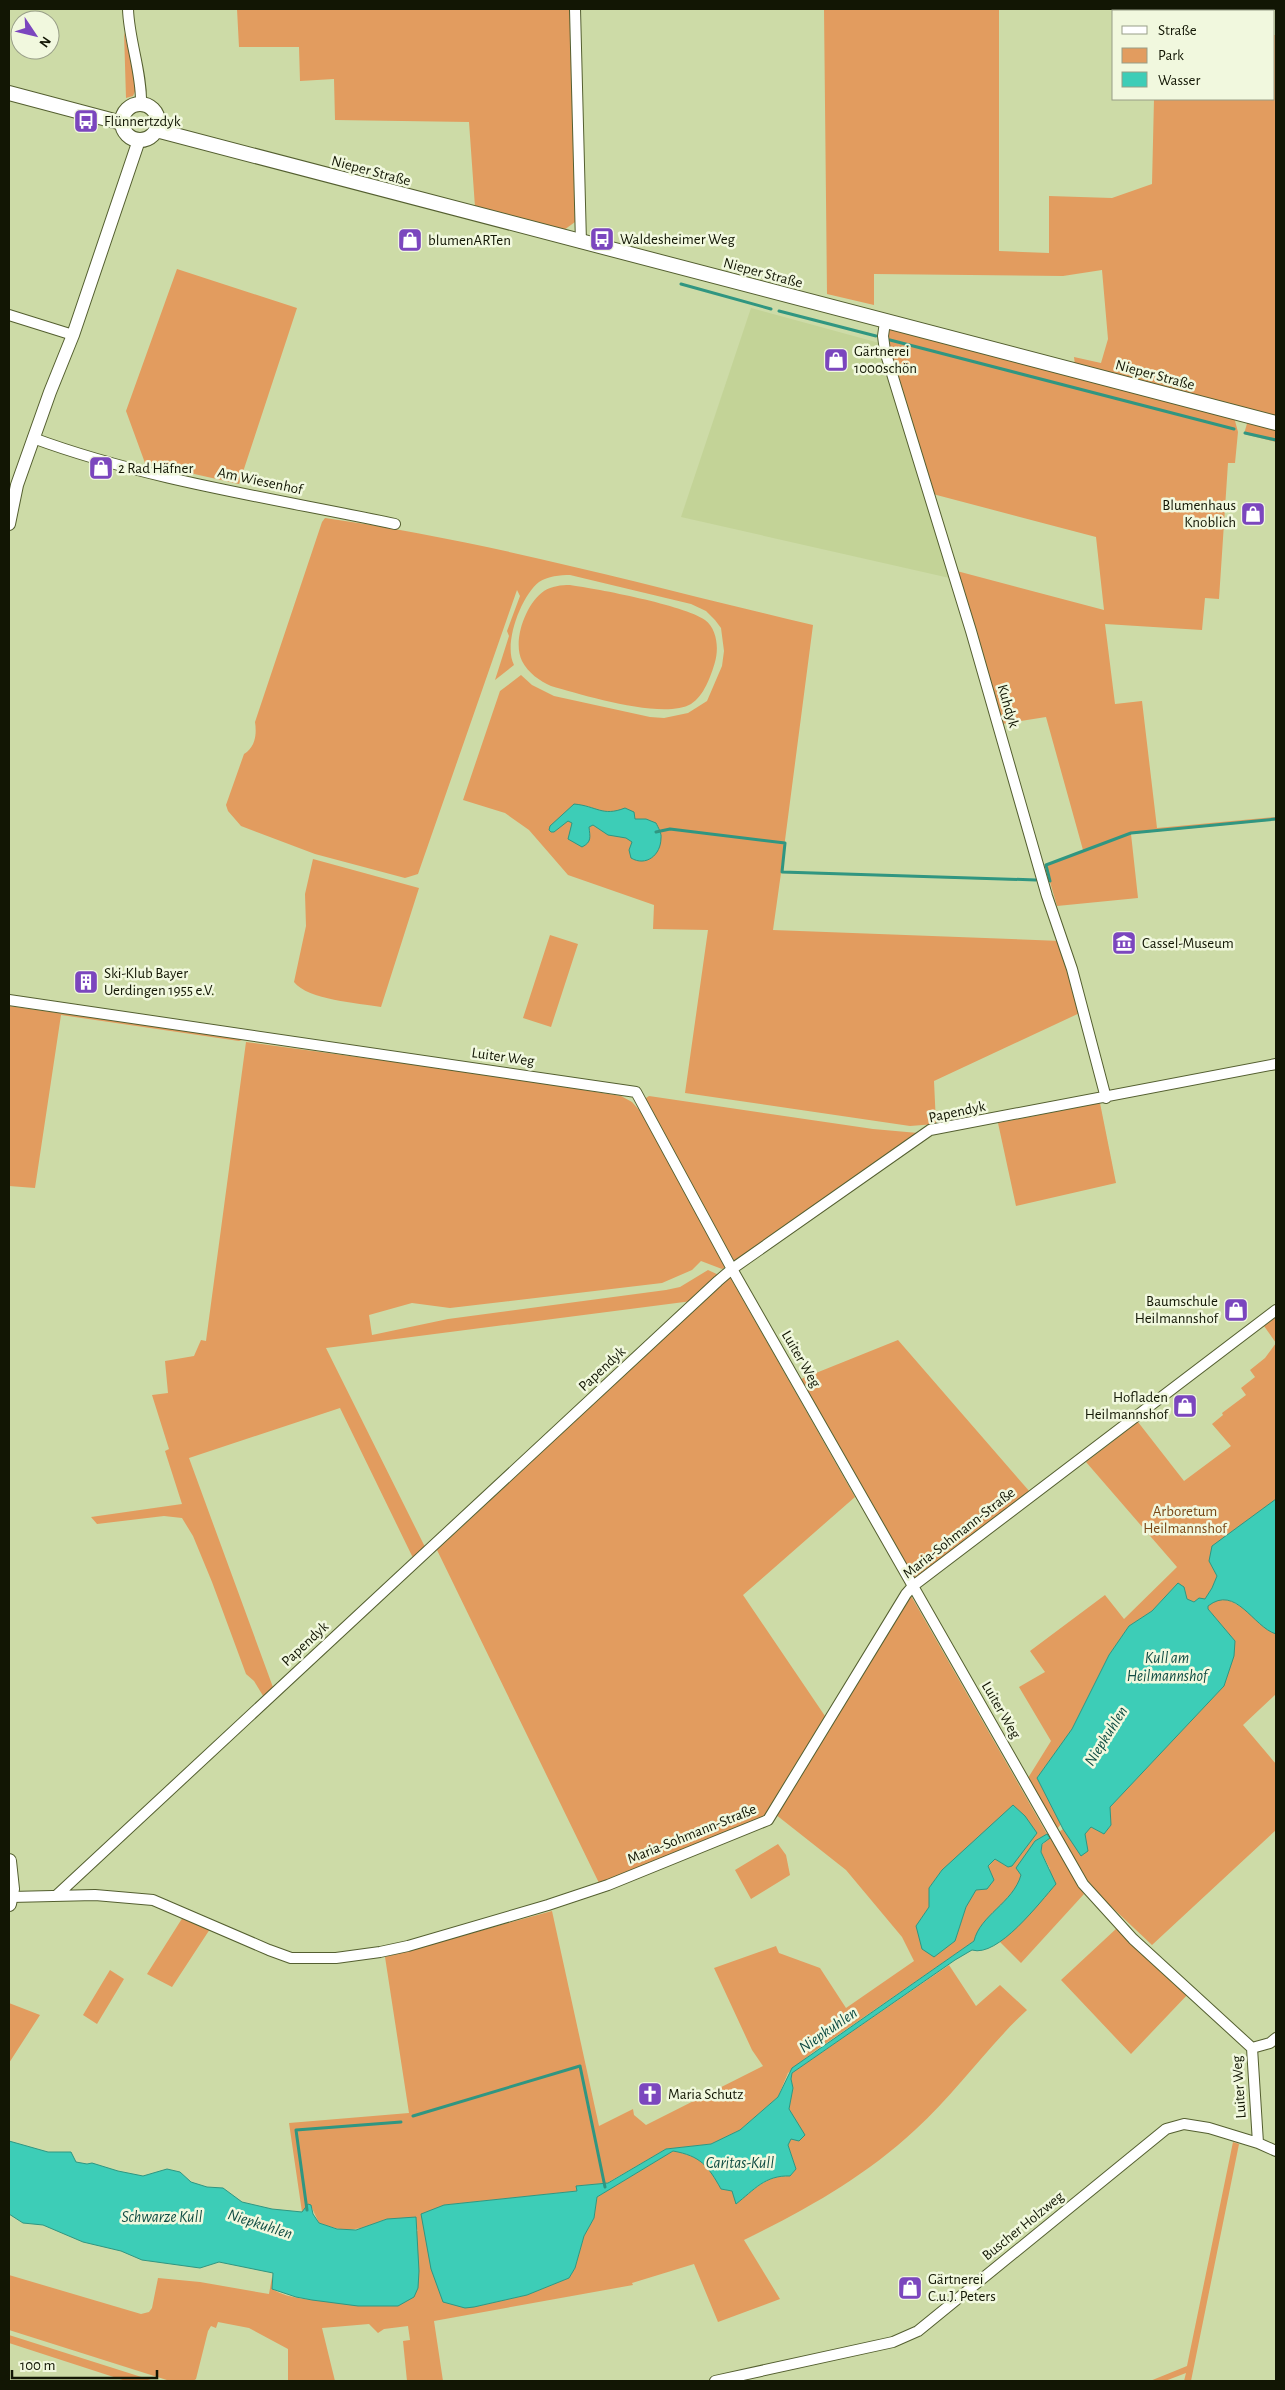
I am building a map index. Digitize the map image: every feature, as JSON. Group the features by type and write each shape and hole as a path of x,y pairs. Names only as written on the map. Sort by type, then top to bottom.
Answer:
{"main road":[{"path":"9,94 122,122"},
{"path":"141,104 150,108 156,115 156,130 149,137 140,140 125,133 122,117 129,107 141,104"},
{"name":"Nieper Straße","path":"156,130 581,243 1276,423"},
{"path":"9,1861 12,1878 10,1901"}],"street":[{"path":"128,9 130,35 141,89 141,104"},
{"path":"575,9 581,243"},
{"path":"9,524 17,484 73,336 140,140"},
{"path":"9,315 33,321 73,336"},
{"name":"Kuhdyk","path":"885,322 883,336 885,350 971,631 1052,911 1072,969 1106,1098"},
{"name":"Am Wiesenhof","path":"33,438 81,454 197,483 395,524"},
{"name":"Luiter Weg","path":"9,1000 636,1092 732,1269 1083,1884 1133,1939 1252,2048 1258,2143"},
{"name":"Papendyk","path":"57,1895 732,1269 930,1130 1106,1098 1276,1064"},
{"name":"Maria-Sohmann-Straße","path":"10,1901 57,1895 95,1895 153,1900 291,1958 336,1958 408,1946 548,1906 608,1885 768,1820 906,1594 913,1586 1276,1310"},
{"path":"1252,2048 1270,2043 1276,2038"},
{"name":"Buscher Holzweg","path":"715,2381 893,2342 918,2331 1166,2129 1184,2124 1208,2128 1258,2143"},
{"path":"1258,2143 1276,2151"}],"shaded area":[{"path":"751,308 883,344 954,579 681,517"}],"green space":[{"path":"237,9 570,9 575,222 564,230 475,207 469,122 335,120 334,79 300,81 299,47 239,47"},
{"path":"824,9 999,9 999,251 1049,253 1049,196 1112,198 1152,184 1154,100 1275,100 1276,35 1276,417 1075,365 1074,357 1101,363 1108,339 1102,270 1063,276 874,274 874,305 827,294"},
{"path":"124,32 137,87 133,96 126,98"},
{"path":"177,269 297,308 239,484 145,463 126,411"},
{"path":"894,328 1234,417 1238,432 1235,463 1228,463 1219,599 1205,598 1202,630 1105,624 1115,704 1142,701 1157,828 1276,817 1276,820 1131,834 1138,898 1057,906 1045,865 1083,850 1046,717 1002,724 953,570 1104,610 1096,537 929,493 889,342 886,341 889,330"},
{"path":"1248,420 1276,428 1276,442 1244,434"},
{"path":"325,518 448,539 509,552 813,625 781,871 1036,881 781,873 773,930 1061,941 1084,1011 934,1081 936,1124 910,1126 685,1093 708,930 653,929 654,905 568,875 529,830 505,813 463,800 500,691 521,675 532,685 554,696 650,717 664,718 688,713 707,701 722,666 724,651 721,628 706,611 691,604 570,575 546,578 532,589 520,609 512,633 511,656 514,665 495,680 509,636 507,631 520,596 517,590 418,874 405,878 315,854 241,826 228,811 226,805 244,754 251,748 254,740 256,732 255,722 322,522"},
{"path":"570,585 660,603 694,614 705,620 712,628 716,639 717,651 711,673 700,696 691,704 678,708 643,708 602,700 551,686 535,676 522,661 519,653 522,623 532,604 544,591 557,586"},
{"path":"313,859 419,888 381,1007 322,997 310,993 294,982 306,926 305,894"},
{"path":"550,935 578,944 551,1027 523,1018"},
{"path":"9,1006 245,1039 239,1041 61,1015 35,1188 9,1186"},
{"path":"246,1042 483,1074 621,1096 632,1102 641,1112 727,1266 722,1269 701,1261 692,1270 662,1283 450,1308 412,1303 369,1315 372,1335 448,1319 666,1290 680,1287 708,1270 721,1276 692,1301 326,1348 426,1549 414,1560 340,1408 189,1458 274,1690 265,1699 254,1681 246,1674 212,1582 193,1536 182,1518 164,1516 97,1524 91,1517 182,1504 165,1451 169,1449 152,1395 168,1393 165,1361 194,1356 201,1340 206,1341"},
{"path":"649,1096 873,1129 918,1133 734,1261 645,1103 646,1098"},
{"path":"1100,1103 1116,1183 1016,1206 998,1123"},
{"path":"730,1277 855,1497 743,1595 827,1719 766,1819 599,1883 437,1550"},
{"path":"1276,1317 1276,1343 1264,1326"},
{"path":"898,1340 1030,1492 915,1579 801,1379"},
{"name":"Arboretum Heilmannshof","path":"1276,1343 1276,1499 1236,1530 1209,1561 1217,1576 1205,1599 1194,1602 1187,1599 1184,1588 1178,1583 1152,1611 1129,1626 1109,1655 1072,1729 1037,1778 1061,1824 1057,1829 1028,1778 1051,1741 1019,1687 1045,1672 1030,1651 1105,1595 1124,1619 1177,1567 1086,1462 1138,1422 1184,1481 1231,1446 1212,1424 1223,1415 1222,1413 1246,1395 1241,1388 1255,1377 1250,1370 1265,1358"},
{"path":"910,1594 1047,1834 1035,1841 1018,1886 1004,1904 981,1926 974,1941 812,2053 788,2073 778,2097 740,2130 711,2144 666,2149 607,2183 577,2186 577,2191 444,2205 423,2229 425,2228 474,2307 527,2295 569,2278 575,2268 584,2236 594,2218 597,2197 673,2151 683,2153 703,2163 721,2189 748,2194 772,2178 790,2176 796,2169 788,2145 791,2138 804,2135 789,2109 793,2088 792,2073 949,1965 976,2006 1000,1985 1027,2010 998,2039 930,2116 895,2147 855,2178 812,2204 744,2240 780,2299 718,2322 694,2264 632,2283 633,2285 434,2321 443,2381 407,2381 403,2341 410,2340 408,2326 384,2329 378,2333 369,2324 322,2328 335,2381 288,2381 288,2349 249,2328 218,2322 216,2328 211,2326 208,2331 196,2379 193,2381 170,2381 9,2330 9,2275 141,2314 149,2312 152,2308 158,2278 200,2282 269,2294 272,2277 272,2289 279,2293 303,2299 334,2301 418,2230 387,2219 360,2228 338,2229 319,2223 311,2206 302,2212 289,2123 409,2113 385,1957 552,1911 599,2126 633,2109 634,2115 646,2125 763,2066 752,2050 714,1968 776,1946 779,1953 820,1968 846,2008 914,1961 902,1937 846,1870 775,1814","holes":["1037,1833 1008,1867 995,1859 988,1867 994,1880 976,1889 966,1907 955,1941 916,1926 929,1907 929,1888 942,1870"]},
{"path":"1225,1598 1245,1609 1276,1634 1276,1694 1243,1725 1276,1764 1276,1830 1152,1945 1100,1896 1085,1877 1059,1832 1063,1829 1081,1855 1085,1834 1091,1827 1104,1834 1111,1825 1110,1807 1224,1686 1235,1641 1208,1609 1208,1606 1216,1600"},
{"path":"1050,1838 1084,1894 1021,1963 1000,1942 1010,1933 1050,1869 1041,1852 1042,1845"},
{"path":"778,1844 786,1855 790,1875 751,1899 735,1870"},
{"path":"183,1917 210,1929 172,1987 147,1974"},
{"path":"1117,1928 1189,1993 1131,2054 1061,1980"},
{"path":"110,1970 124,1979 97,2024 83,2015"},
{"path":"9,2003 40,2015 9,2063"},
{"path":"1233,2142 1239,2144 1191,2381 1184,2381 1186,2373 1165,2381 1150,2381 1187,2366"},
{"path":"9,2335 154,2381 126,2381 9,2343"}],"water":[{"path":"574,804 605,811 625,808 634,812 635,819 646,819 656,823 661,836 658,850 652,858 647,860 642,861 631,858 629,850 632,842 626,838 608,835 593,825 589,827 589,841 582,847 568,839 572,823 568,821 554,832 551,832 549,830 550,826"},
{"name":"Kull am Heilmannshof","path":"1276,1499 1276,1634 1260,1624 1236,1603 1227,1600 1218,1601 1208,1606 1208,1609 1235,1641 1234,1656 1224,1686 1110,1807 1111,1825 1104,1834 1091,1827 1085,1834 1088,1851 1081,1856 1063,1829 1037,1778 1072,1729 1109,1655 1129,1626 1152,1611 1178,1583 1184,1587 1187,1599 1194,1602 1199,1598 1205,1599 1217,1576 1209,1561 1212,1546"},
{"path":"1013,1805 1025,1816 1037,1833 1012,1866 1008,1867 995,1859 988,1866 994,1880 987,1889 976,1890 966,1907 955,1941 934,1957 922,1949 916,1926 929,1907 929,1888 942,1870"},
{"name":"Caritas-Kull","path":"1047,1834 1050,1838 1042,1844 1041,1852 1056,1884 1018,1927 994,1946 982,1950 972,1950 955,1960 792,2073 793,2088 789,2109 805,2135 799,2141 791,2139 788,2145 796,2169 790,2176 781,2176 760,2184 736,2204 732,2191 721,2189 703,2163 683,2153 673,2151 597,2197 594,2218 584,2236 575,2268 569,2278 527,2295 474,2307 465,2308 443,2302 431,2269 421,2214 444,2205 577,2191 576,2186 608,2183 666,2149 711,2144 740,2130 778,2097 792,2068 974,1941 977,1932 983,1924 1017,1885 1021,1875 1016,1868 1035,1841"},
{"name":"Schwarze Kull","path":"9,2141 48,2152 71,2152 76,2162 92,2163 143,2176 167,2169 180,2172 191,2182 207,2187 223,2188 242,2202 272,2209 302,2212 308,2204 311,2205 313,2214 319,2223 337,2229 356,2230 387,2219 416,2217 418,2288 414,2297 398,2306 358,2306 312,2300 272,2289 273,2273 219,2262 200,2268 142,2260 121,2251 83,2242 43,2225 23,2223 9,2214"}],"waterway":[{"path":"681,284 771,309"},
{"path":"779,311 876,336"},
{"path":"890,340 1234,429"},
{"path":"1245,433 1276,440"},
{"path":"1050,881 1046,865 1131,833 1276,819"},
{"path":"656,832 670,829 785,843 782,872 1036,880"},
{"path":"413,2116 580,2066 605,2187"},
{"path":"307,2210 296,2130 401,2122"}],"place":[{"name":"Flünnertzdyk","path":"86,121"},
{"name":"Waldesheimer Weg","path":"602,239"},
{"name":"blumenARTen","path":"410,240"},
{"name":"Gärtnerei 1000schön","path":"836,360"},
{"name":"2 Rad Häfner","path":"101,468"},
{"name":"Blumenhaus Knoblich","path":"1253,514"},
{"name":"Cassel-Museum","path":"1124,943"},
{"name":"Ski-Klub Bayer Uerdingen 1955 e.V.","path":"86,982"},
{"name":"Baumschule Heilmannshof","path":"1236,1310"},
{"name":"Hofladen Heilmannshof","path":"1185,1406"},
{"name":"Maria Schutz","path":"650,2094"},
{"name":"Gärtnerei C.u.J. Peters","path":"910,2288"}],"water label":[{"name":"Niepkuhlen","path":"1106,1736"},
{"name":"Niepkuhlen","path":"828,2030"},
{"name":"Niepkuhlen","path":"260,2224"}]}
